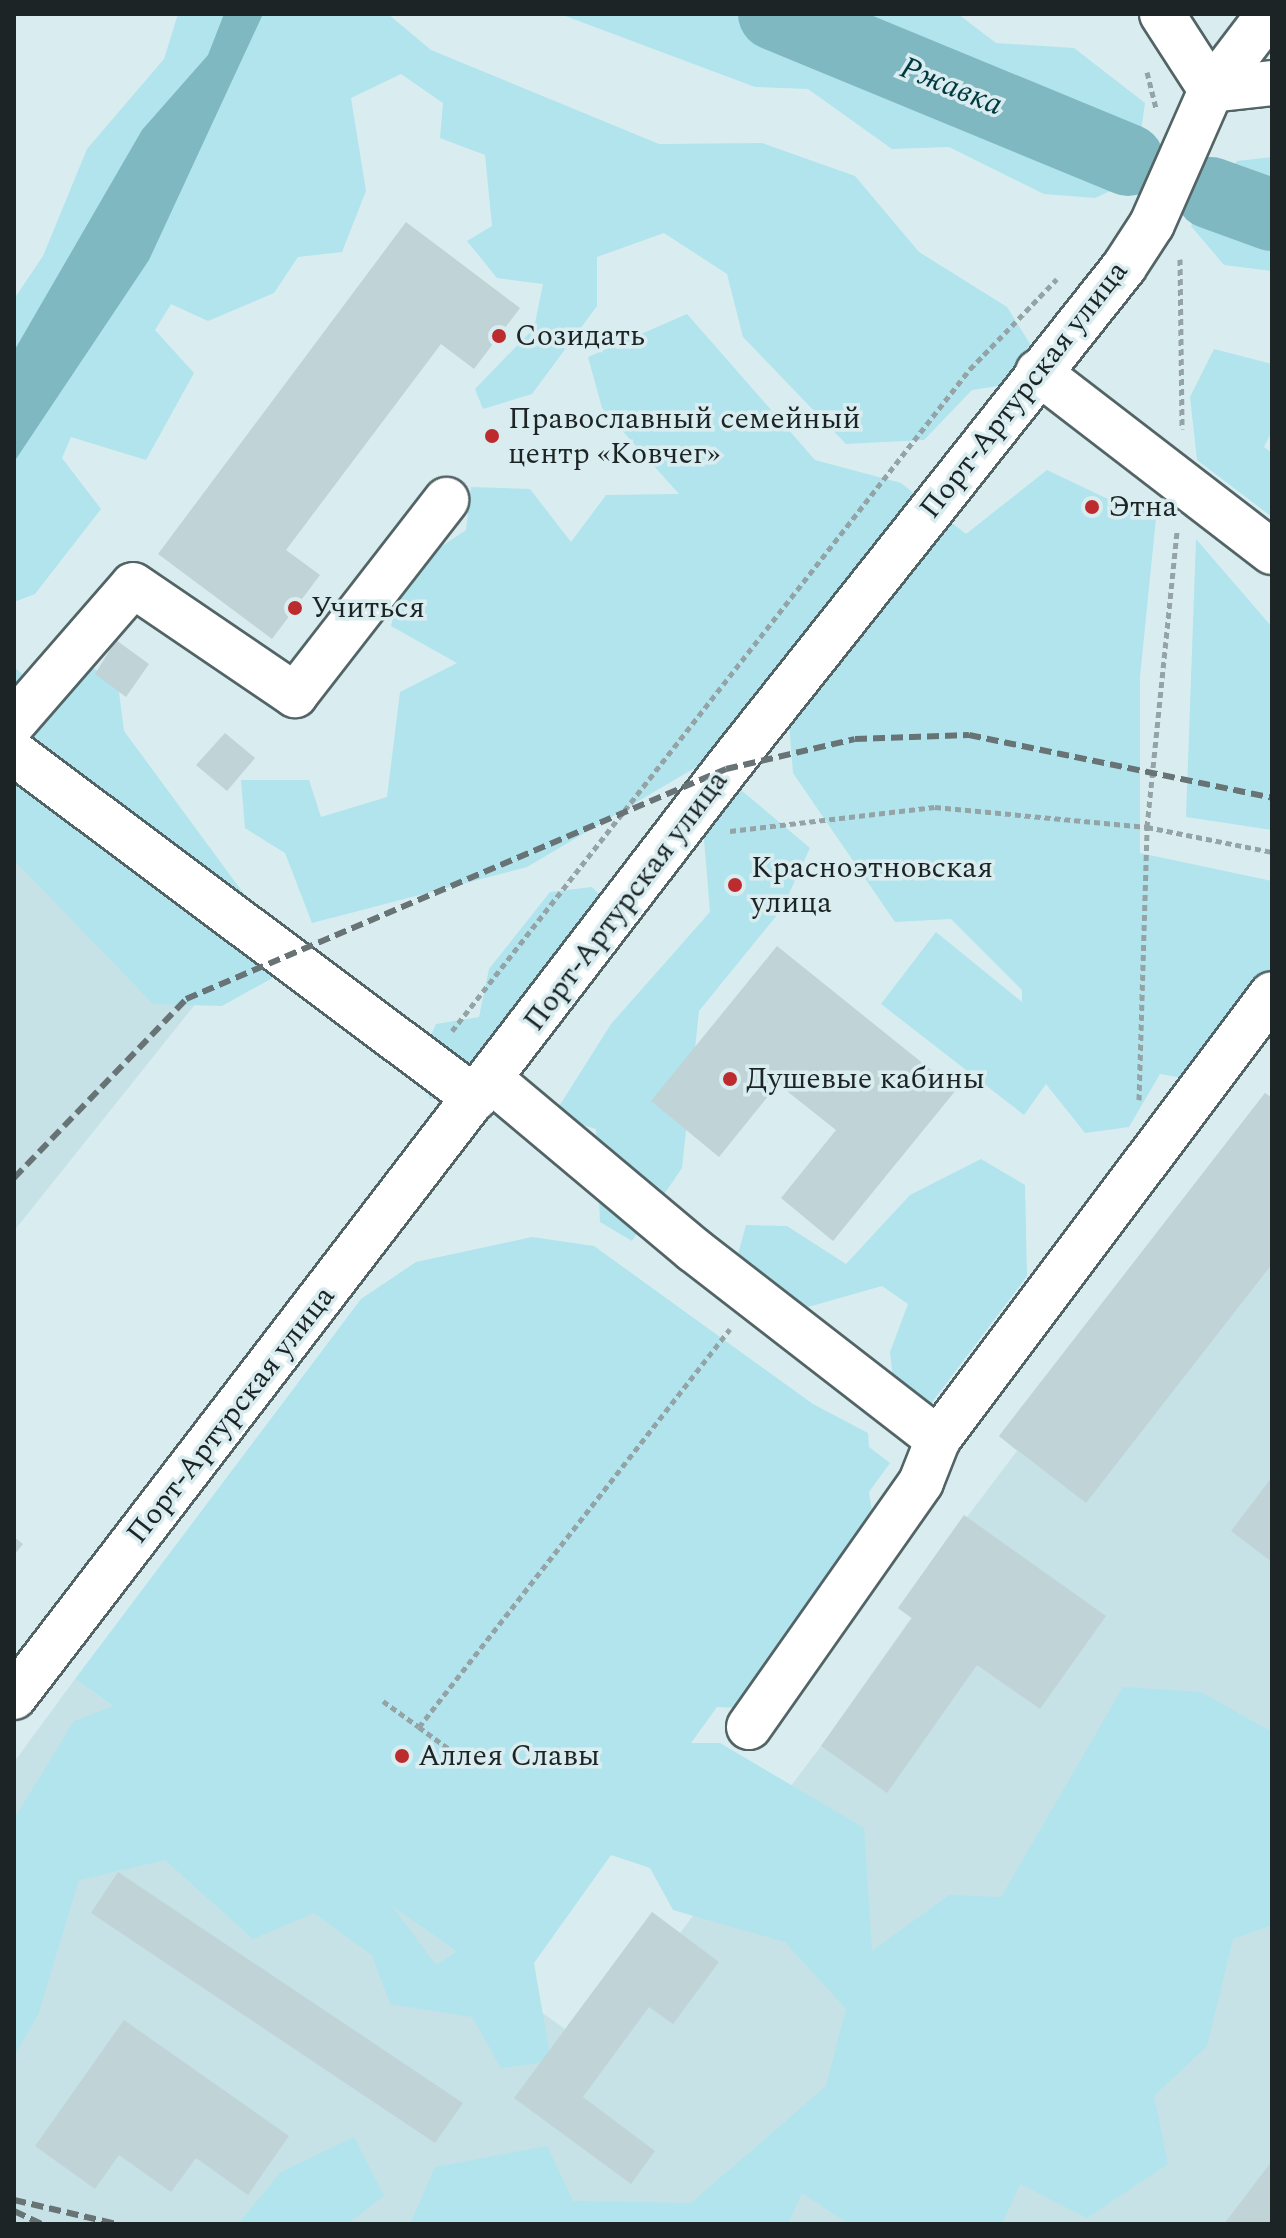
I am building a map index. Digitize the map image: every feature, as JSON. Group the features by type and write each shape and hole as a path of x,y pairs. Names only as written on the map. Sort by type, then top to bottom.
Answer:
{"street":[{"path":"1162,14 1211,90 1272,83"},
{"name":"Порт-Артурская улица","path":"14,1697 1038,372 1124,267 1152,224 1211,90 1269,14"},
{"path":"1038,372 1272,552"},
{"path":"14,722 133,585 295,695 446,500"},
{"path":"14,753 483,1089 938,1439"},
{"path":"749,1727 921,1482 938,1439 1272,994"}],"path":[{"path":"1138,1111 1147,827 1182,482 1180,252"},
{"path":"443,1043 970,369 1063,272"},
{"path":"720,844 729,831 935,807 1147,827 1272,852"},
{"path":"419,1727 755,1296"},
{"path":"383,1701 456,1754"}],"shaded area":[{"path":"178,14 388,14 431,50 659,144 762,143 855,176 919,252 1007,307 1032,347 1011,384 972,390 924,440 846,444 743,337 727,274 664,233 597,257 597,306 532,394 483,409 475,389 534,328 543,284 497,278 467,241 492,226 485,155 440,138 443,103 401,74 351,98 366,191 342,252 298,257 274,293 208,321 171,304 155,330 194,373 146,460 71,437 62,458 101,509 35,594 14,602 14,299 43,256 87,149 164,59"},
{"path":"224,14 263,14 149,260 14,462 14,351 142,130 208,55"},
{"path":"560,14 958,14 996,43 1074,48 1145,103 1134,180 1095,198 1044,194 949,147 892,149 808,89 755,87"},
{"path":"1272,157 1272,271 1224,265 1191,226 1237,161"},
{"path":"687,314 815,460 901,483 966,534 1047,470 1110,500 1157,508 1140,677 1140,853 1272,881 1272,1020 1228,1086 1160,1074 1129,1127 1085,1133 1046,1084 1024,1115 881,1004 936,932 1022,1002 1022,990 951,919 895,922 793,773 789,722 741,790 810,848 782,909 699,1011 682,1168 632,1241 600,1222 596,1129 553,1116 611,1024 710,912 698,766 527,867 312,923 285,853 245,828 241,780 309,780 321,817 387,797 400,692 457,663 391,626 406,570 466,530 471,487 530,489 571,542 606,495 679,494 602,408 588,357"},
{"path":"1214,349 1272,364 1272,431 1264,447 1272,453 1272,517 1197,460 1190,397"},
{"path":"1196,539 1272,627 1272,830 1186,817"},
{"path":"77,658 118,684 124,731 261,917 285,971 222,1006 153,1004 14,860 14,667 30,681"},
{"path":"14,798 229,962 14,1231"},
{"path":"592,887 609,904 494,1088 430,1099 417,1067 436,1024 479,1017 489,969 550,892"},
{"path":"1265,1093 1272,1098 1272,2224 14,2224 14,1762 75,1679 565,2029 652,1912 680,1933 821,1746 911,1618 898,1608 1017,1451 999,1436"},
{"path":"981,1159 1025,1185 1027,1276 930,1405 894,1388 890,1352 908,1304 882,1286 762,1320 728,1291 746,1225 787,1226 846,1264 910,1195"},
{"path":"532,1237 594,1246 813,1404 868,1433 869,1447 890,1463 869,1492 879,1556 738,1708 717,1707 691,1743 720,1743 864,1828 872,1951 949,1895 1001,1897 1123,1687 1201,1692 1272,1732 1272,1925 1233,1939 1207,2046 1154,2096 1168,2164 1087,2218 1020,2184 1002,2224 849,2224 802,2193 788,2224 410,2224 435,2167 547,2146 573,2201 691,2203 826,2086 846,2009 785,1942 673,1910 650,1868 611,1855 534,1963 551,2061 501,2068 472,2017 390,2004 372,1955 314,1913 253,1939 165,1860 79,1880 38,2015 14,2056 14,1819 74,1721 113,1706 75,1679 361,1299 416,1262","holes":["392,1906 456,1951 436,1965"]},
{"path":"354,2137 384,2196 347,2224 238,2224 281,2172"}],"building":[{"path":"406,222 520,308 474,369 441,344 286,550 320,575 272,639 158,554"},
{"path":"116,640 149,664 126,697 95,674"},
{"path":"225,733 255,758 227,791 196,765"},
{"path":"777,946 956,1090 833,1241 781,1198 836,1130 778,1084 719,1157 651,1101"},
{"path":"1265,1093 1272,1098 1272,1264 1086,1503 999,1436"},
{"path":"1272,1477 1272,1562 1231,1531"},
{"path":"964,1515 1106,1616 1040,1709 977,1665 887,1793 821,1746 912,1618 898,1608"},
{"path":"14,1537 23,1544 14,1555"},
{"path":"118,1872 463,2103 435,2143 91,1913"},
{"path":"652,1912 719,1962 673,2024 649,2007 583,2097 655,2151 631,2184 514,2098"},
{"path":"124,2020 289,2136 248,2195 196,2158 171,2192 119,2155 95,2189 35,2146"},
{"path":"1272,2161 1272,2224 1224,2224"}],"waterway":[{"name":"Ржавка","path":"774,14 1128,160"},
{"name":"Ржавка","path":"1211,193 1272,215"}],"railway":[{"path":"14,1178 186,999 726,769 855,739 969,735 1272,798"},
{"path":"14,2200 116,2224"},
{"path":"14,2211 42,2224"}],"place":[{"name":"Созидать","path":"499,336"},
{"name":"Православный семейный центр «Ковчег»","path":"492,436"},
{"name":"Этна","path":"1092,507"},
{"name":"Учиться","path":"295,608"},
{"name":"Красноэтновская улица","path":"735,885"},
{"name":"Душевые кабины","path":"730,1079"},
{"name":"Аллея Славы","path":"402,1756"}]}
